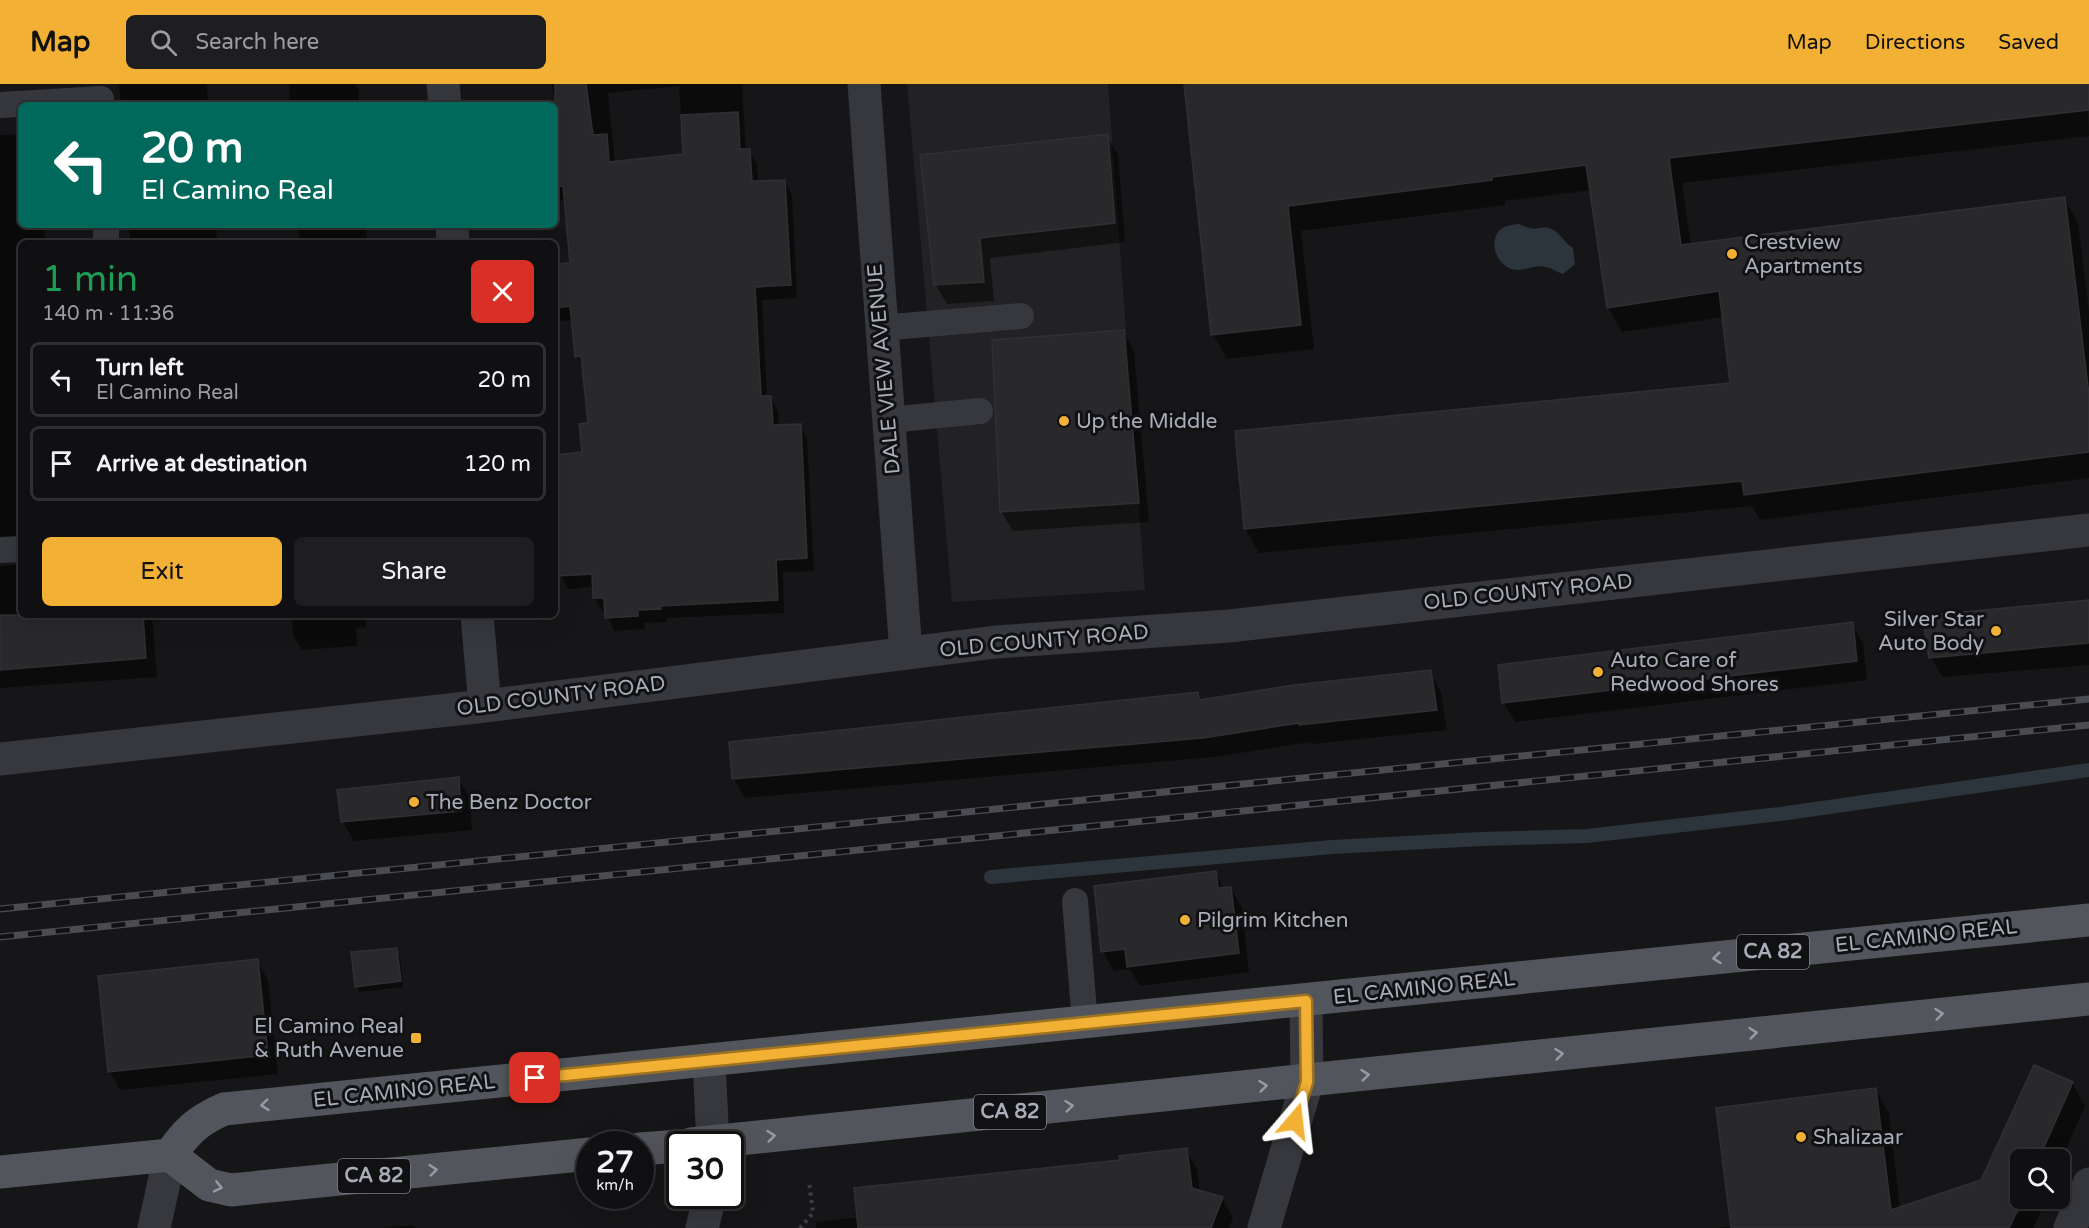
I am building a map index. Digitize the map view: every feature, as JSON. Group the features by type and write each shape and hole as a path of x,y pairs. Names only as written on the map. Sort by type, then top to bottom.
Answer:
{"main road":[{"name":"EL CAMINO REAL","path":"170,1155 184,1135 201,1119 224,1109 709,1062 2089,920"},
{"name":"CA 82","path":"744,1140 2089,999"},
{"name":"CA 82","path":"170,1155 209,1185 231,1190 576,1156"},
{"path":"0,1172 170,1155"}],"street":[{"path":"443,84 445,102"},
{"name":"DALE VIEW AVENUE","path":"864,84 880,328 906,653"},
{"name":"OLD COUNTY ROAD","path":"0,759 485,706 996,642 1228,626 2089,530"},
{"path":"477,618 485,706"},
{"path":"1264,1228 1307,1082 1306,1001"},
{"path":"706,1131 709,1062"},
{"path":"154,1228 170,1155"},
{"path":"2070,1228 2089,1184"},
{"path":"702,1228 707,1209"}],"lane":[{"path":"34,102 101,96"},
{"path":"0,105 18,103"},
{"path":"880,328 1021,316"},
{"path":"889,420 980,411"},
{"path":"0,550 18,549"},
{"path":"1075,901 1085,1023"}],"path":[{"path":"800,1228 813,1213 809,1182"}],"shaded area":[{"path":"907,84 1108,84 1145,590 952,602"},
{"path":"1519,224 1534,229 1554,230 1573,248 1575,264 1563,274 1542,266 1518,270 1506,266 1495,251 1495,238 1502,228"}],"building":[{"path":"555,84 586,84 593,135 607,134 609,162 683,154 681,115 738,112 740,149 750,149 752,181 785,180 791,285 755,287 761,396 771,396 773,425 801,424 807,558 776,560 778,600 660,606 661,609 638,610 638,616 605,618 604,598 593,598 592,574 558,576 558,455 582,452 579,424 588,423 581,356 575,357 570,306 558,308 558,264 570,263 563,186 558,187 558,102 555,102"},
{"path":"1184,84 2089,84 2089,110 1669,158 1681,245 2065,197 2089,395 2089,452 1744,495 1742,481 1244,529 1235,431 1730,383 1719,291 1607,308 1586,165 1492,177 1492,180 1288,206 1301,325 1211,335"},
{"path":"1108,134 1115,223 980,238 984,282 934,285 920,155"},
{"name":"Up the Middle","path":"1124,330 1139,503 1000,512 992,340"},
{"name":"Silver Star Auto Body","path":"2089,600 2089,643 1929,658 1922,616"},
{"path":"0,615 18,615 18,618 143,618 146,658 0,670"},
{"path":"1853,622 1857,661 1502,703 1498,665"},
{"path":"1431,670 1437,710 1299,725 1299,723 1203,738 732,779 729,742 1198,692 1199,700 1294,685"},
{"path":"459,777 461,811 341,822 337,790"},
{"path":"1216,871 1218,888 1231,887 1239,953 1127,967 1125,949 1101,952 1094,886"},
{"path":"397,948 401,981 355,987 351,952"},
{"path":"258,959 268,1055 108,1072 98,976"},
{"name":"Shalizaar","path":"2034,1065 2073,1082 2043,1149 2010,1149 2010,1209 2018,1209 2009,1228 1731,1228 1716,1108 1876,1088 1891,1210 1981,1180"},
{"path":"1187,1148 1192,1188 1223,1197 1211,1228 858,1228 854,1188 1120,1160 1119,1156"}],"waterway":[{"path":"991,877 1332,847 1587,836 1780,814 2089,770"}],"railway":[{"path":"0,909 2089,699"},
{"path":"0,937 2089,725"}],"place":[{"name":"Crestview Apartments","path":"1732,254"},
{"name":"Up the Middle","path":"1064,421"},
{"name":"Silver Star Auto Body","path":"1996,631"},
{"name":"Auto Care of Redwood Shores","path":"1598,672"},
{"name":"The Benz Doctor","path":"414,802"},
{"name":"Pilgrim Kitchen","path":"1185,920"},
{"name":"El Camino Real & Ruth Avenue","path":"416,1038"},
{"name":"Shalizaar","path":"1801,1137"}],"route":[{"path":"535,1078 1306,1001 1307,1082 1295,1121"}]}
